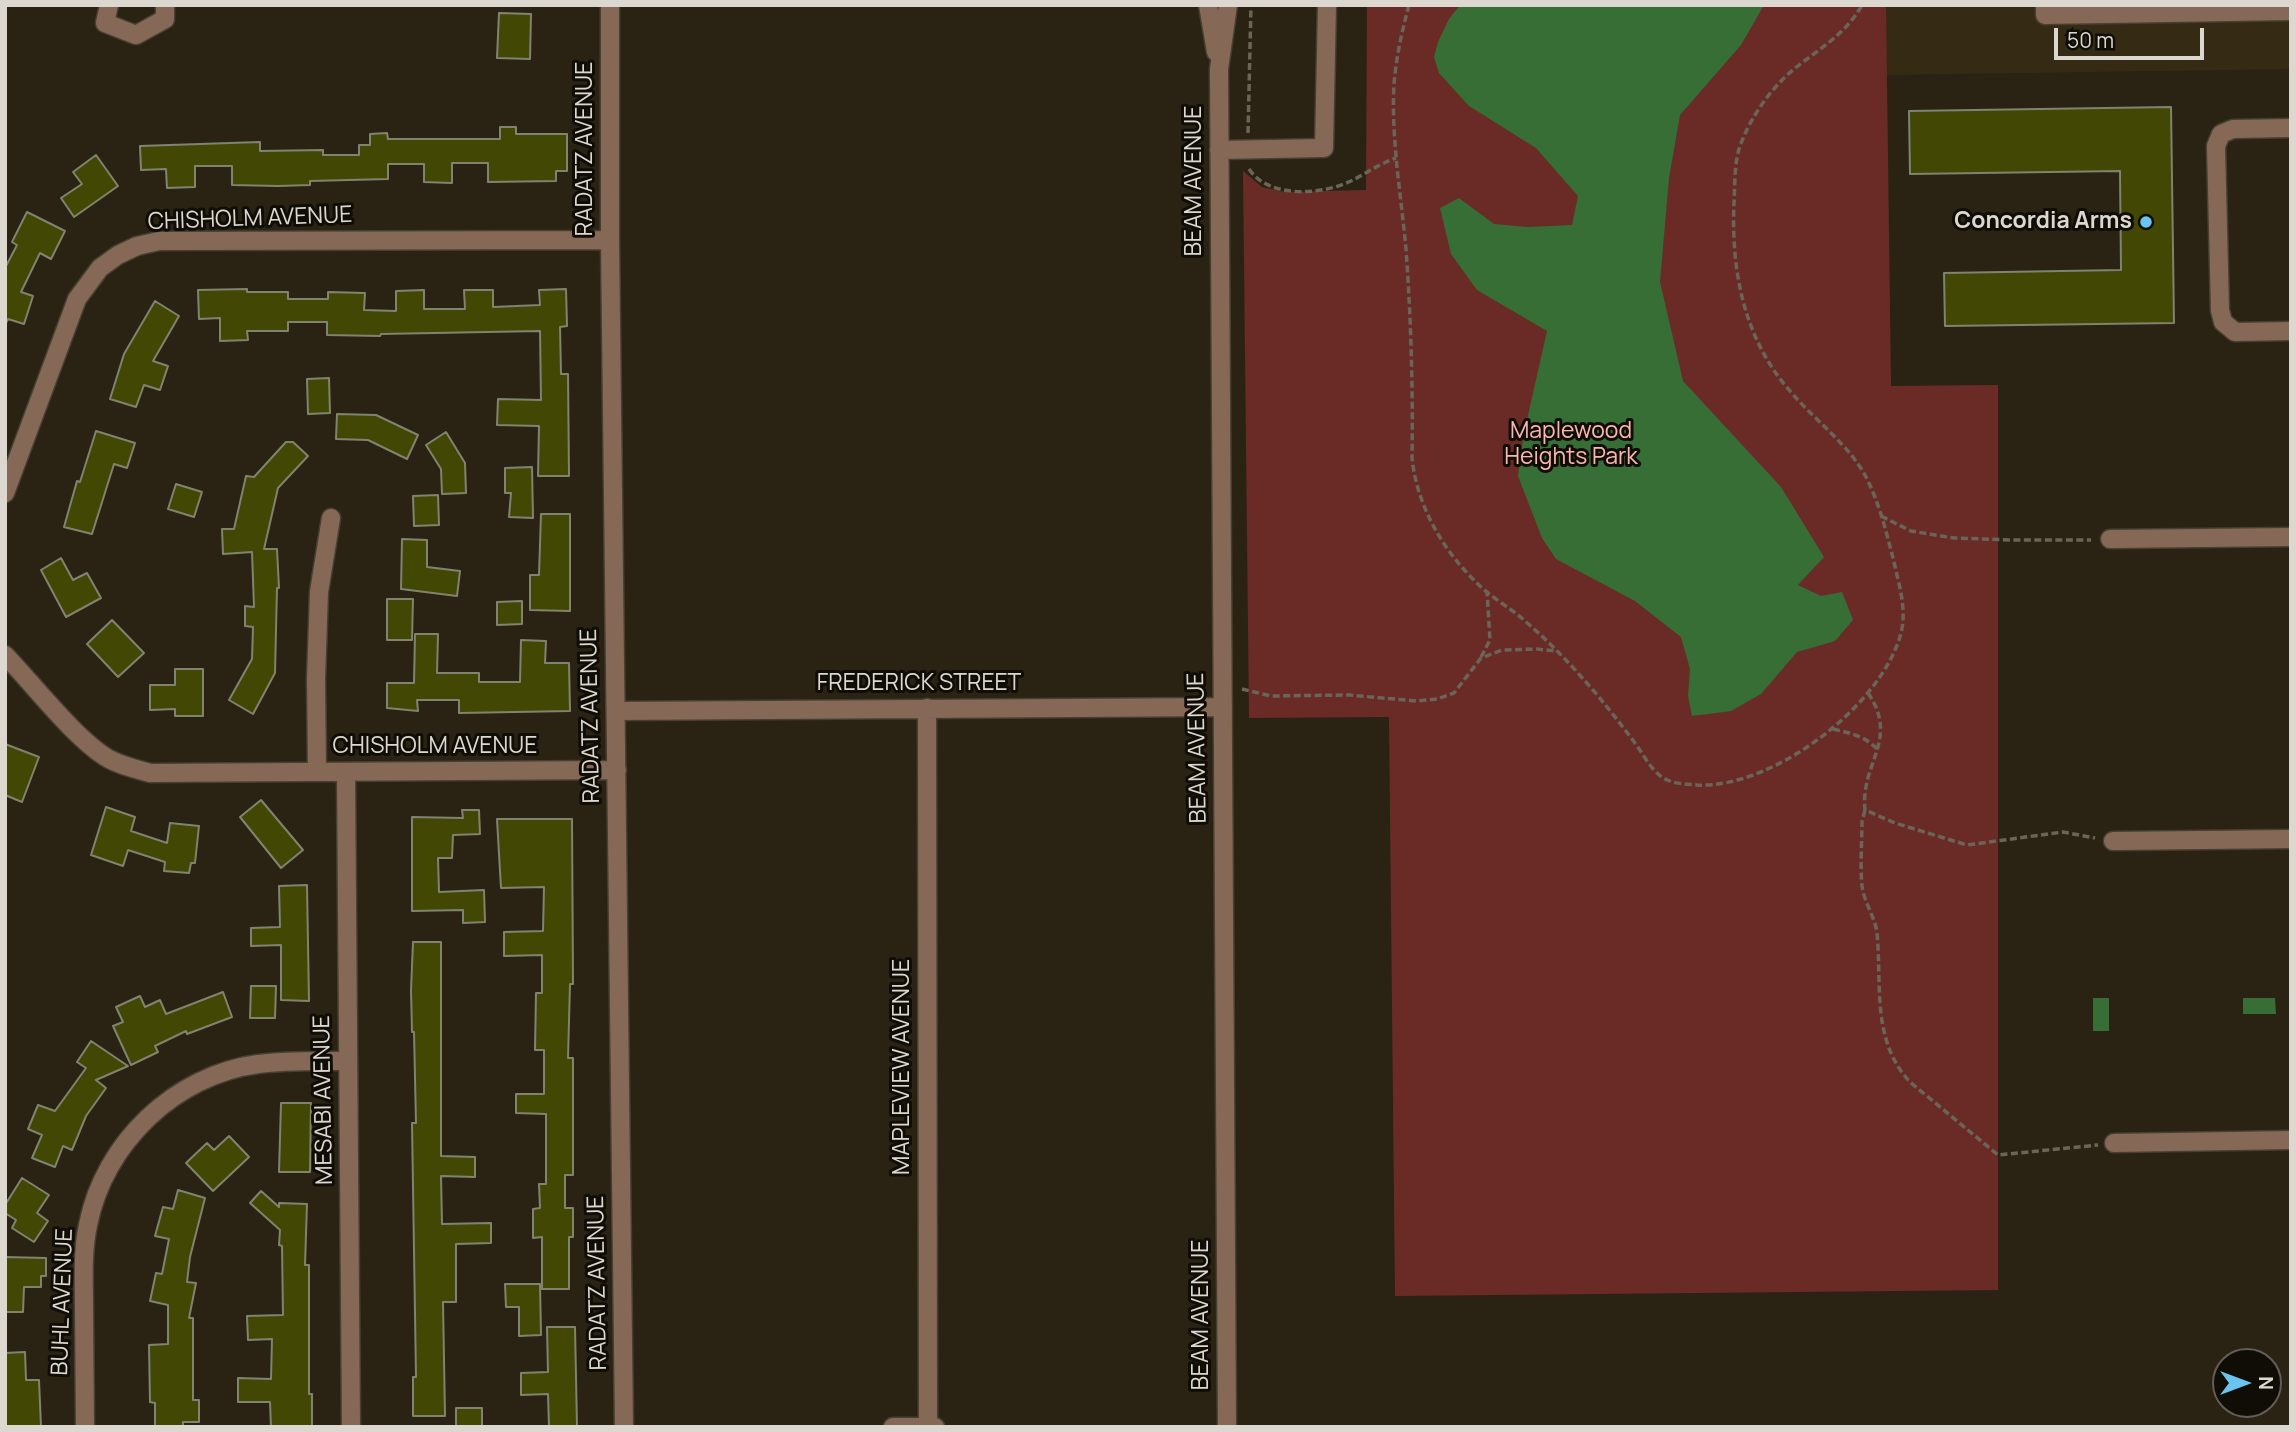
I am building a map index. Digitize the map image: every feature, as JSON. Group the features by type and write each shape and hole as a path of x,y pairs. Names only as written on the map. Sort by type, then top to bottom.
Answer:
{"street":[{"path":"109,5 105,23 136,35 165,19 165,5"},
{"name":"RADATZ AVENUE","path":"610,5 610,240 624,1427"},
{"name":"BEAM AVENUE","path":"1208,5 1219,69"},
{"name":"BEAM AVENUE","path":"1227,1427 1219,69 1228,5"},
{"path":"1219,150 1324,148 1327,5"},
{"path":"2045,5 2045,15 2291,11"},
{"path":"2291,128 2232,129 2221,134 2216,146 2222,323 2235,332 2291,331"},
{"name":"CHISHOLM AVENUE","path":"5,493 77,299 100,268 137,246 159,241 610,240"},
{"path":"317,772 319,592 331,518"},
{"path":"2110,539 2291,537"},
{"name":"CHISHOLM AVENUE","path":"5,655 91,746 109,758 150,773 617,770"},
{"name":"FREDERICK STREET","path":"616,711 1223,707"},
{"name":"MAPLEVIEW AVENUE","path":"927,708 928,1427"},
{"name":"MESABI AVENUE","path":"346,772 351,1427"},
{"path":"2113,841 2291,839"},
{"name":"BUHL AVENUE","path":"85,1427 84,1261 88,1225 98,1190 127,1139 152,1113 176,1095 228,1070 257,1064 348,1061"},
{"path":"2114,1143 2291,1140"},
{"path":"893,1427 935,1427"}],"path":[{"path":"1251,5 1247,88 1248,167 1256,180 1276,189 1329,189 1351,181 1378,164 1396,158"},
{"path":"1409,5 1402,29 1394,84 1396,158 1410,312 1414,479 1421,500 1455,559 1487,592 1519,616 1558,652 1605,704 1662,778 1679,783 1704,785 1756,775 1788,758 1843,721 1868,693 1890,658 1900,634 1902,597 1881,516 1867,478 1856,462 1779,379 1755,336 1736,274 1733,223 1739,148 1768,97 1791,71 1843,31 1862,5"},
{"path":"1881,516 1911,531 1954,538 2110,539"},
{"path":"1222,685 1271,696 1349,695 1416,701 1437,699 1454,693 1481,658 1489,640 1487,592"},
{"path":"1481,658 1502,650 1538,649 1558,652"},
{"path":"1868,693 1880,717 1882,737 1863,797 1863,888 1877,929 1879,1011 1886,1045 1899,1070 1998,1155 2114,1143"},
{"path":"1832,729 1856,734 1870,741 1877,750"},
{"path":"1864,810 1895,823 1967,845 2063,832 2113,841"}],"shaded area":[{"path":"1460,5 1764,5 1741,45 1680,115 1669,178 1660,282 1683,381 1781,487 1824,557 1798,585 1821,596 1842,592 1853,620 1835,641 1797,652 1761,694 1731,711 1692,716 1688,696 1690,669 1681,637 1635,601 1556,559 1542,538 1518,476 1524,433 1547,331 1477,290 1451,254 1440,208 1459,198 1494,224 1527,227 1572,225 1578,196 1536,148 1469,106 1439,73 1434,57 1438,42 1449,19"},
{"path":"1886,5 2291,5 2291,69 1886,75"},
{"path":"2093,998 2109,998 2109,1031 2093,1031"},
{"path":"2243,998 2275,998 2276,1014 2243,1014"}],"green space":[{"name":"Maplewood Heights Park","path":"1367,5 1886,5 1891,386 1998,385 1998,1290 1395,1296 1389,717 1249,718 1243,171 1262,187 1285,192 1366,190"}],"building":[{"path":"499,13 531,14 530,59 497,58"},
{"name":"Concordia Arms","path":"2171,107 2174,323 1945,326 1944,273 2121,270 2120,171 1910,174 1909,111"},
{"path":"500,127 516,127 516,134 567,134 567,171 556,171 556,181 488,182 488,163 452,163 452,183 424,182 424,164 388,164 388,179 310,181 310,185 278,186 232,185 232,166 195,166 195,187 167,188 166,169 141,170 140,146 260,142 260,151 323,150 323,155 359,155 359,145 370,145 370,134 387,133 388,139 500,139"},
{"path":"96,155 118,186 74,217 61,198 82,184 73,172"},
{"path":"27,212 65,231 51,259 40,253 21,292 33,296 24,324 8,319 5,325 5,268 17,245 12,242"},
{"path":"247,289 247,292 288,292 288,299 328,299 328,292 365,293 364,310 396,311 396,291 424,290 424,309 465,309 464,290 493,290 493,307 540,305 539,290 566,289 567,326 560,327 561,374 568,374 569,476 538,476 539,426 497,425 498,399 541,400 540,331 327,335 327,322 288,322 288,331 247,331 248,340 220,341 220,318 199,319 198,290"},
{"path":"155,301 179,316 153,361 168,366 160,390 144,385 136,407 110,399 124,354"},
{"path":"329,378 330,413 308,414 307,379"},
{"path":"337,414 376,415 418,435 407,459 368,440 336,439"},
{"path":"96,431 135,443 127,468 114,464 92,534 64,527 77,481 80,482"},
{"path":"446,432 465,463 466,493 442,494 441,469 426,445"},
{"path":"286,442 293,442 308,456 278,488 264,549 277,549 279,588 275,673 253,714 229,700 252,659 253,627 245,626 245,606 254,607 252,552 223,554 222,529 234,529 246,476 254,477"},
{"path":"532,467 533,518 509,517 511,493 505,493 505,468"},
{"path":"176,484 202,492 194,517 168,509"},
{"path":"438,495 439,525 414,526 413,496"},
{"path":"541,514 570,514 570,611 530,610 530,575 539,575"},
{"path":"402,539 427,540 427,567 460,571 457,596 401,589"},
{"path":"61,558 73,580 87,573 101,598 66,617 41,570"},
{"path":"387,599 413,599 412,640 387,640"},
{"path":"522,601 522,624 497,625 497,602"},
{"path":"112,620 144,653 118,677 87,644"},
{"path":"415,634 438,634 437,673 479,673 479,682 520,682 521,640 546,641 545,663 569,663 570,711 459,713 459,700 417,700 418,711 387,708 387,683 414,683"},
{"path":"175,669 203,669 203,716 175,716 175,709 150,710 150,685 175,685"},
{"path":"5,744 39,757 22,802 5,795"},
{"path":"261,800 303,850 281,868 240,817"},
{"path":"106,807 135,817 131,831 167,843 170,823 199,826 195,863 191,863 189,873 164,871 165,862 128,850 123,866 91,855"},
{"path":"462,810 479,810 480,834 453,835 452,858 438,858 439,892 484,890 485,922 463,923 463,910 412,911 412,817 463,818"},
{"path":"497,819 572,819 573,984 570,984 568,1058 573,1058 573,1175 565,1175 565,1208 573,1208 573,1237 569,1237 569,1289 542,1289 542,1237 533,1238 533,1209 540,1208 539,1184 546,1184 546,1114 516,1113 516,1094 544,1094 544,1050 535,1050 536,993 542,993 542,955 504,956 504,932 543,931 544,887 501,888"},
{"path":"307,885 309,1001 281,1000 281,945 251,946 251,928 280,927 279,886"},
{"path":"413,942 441,942 441,1156 475,1157 475,1177 441,1176 442,1224 491,1223 491,1243 456,1244 456,1302 443,1302 445,1416 413,1416 413,1377 416,1377 412,1123 416,1123 411,990"},
{"path":"251,986 276,986 275,1018 250,1018"},
{"path":"223,992 232,1017 187,1034 186,1031 155,1046 158,1052 131,1065 113,1026 123,1022 116,1007 140,996 145,1007 160,1000 166,1014"},
{"path":"91,1041 128,1066 96,1080 106,1088 86,1116 72,1150 63,1146 55,1167 32,1158 42,1135 28,1129 38,1105 55,1111 86,1068 77,1062"},
{"path":"281,1103 311,1103 310,1172 279,1172"},
{"path":"229,1136 249,1157 213,1191 186,1163 207,1143 214,1150"},
{"path":"22,1178 49,1195 37,1213 48,1221 34,1242 12,1228 16,1220 5,1213 5,1205"},
{"path":"178,1190 205,1198 190,1257 187,1282 196,1283 189,1318 193,1318 193,1400 199,1400 199,1422 183,1422 183,1427 155,1427 155,1403 150,1402 149,1345 168,1344 168,1305 150,1301 156,1273 162,1274 169,1239 155,1236 163,1207 173,1209"},
{"path":"261,1191 279,1207 279,1203 307,1204 305,1265 309,1265 309,1394 312,1394 312,1427 271,1427 270,1402 238,1402 238,1378 271,1379 272,1339 248,1340 247,1316 283,1315 280,1230 250,1203"},
{"path":"5,1257 46,1258 46,1276 41,1276 41,1287 24,1287 23,1312 5,1312"},
{"path":"505,1284 540,1284 541,1335 519,1336 519,1307 506,1307"},
{"path":"547,1327 575,1327 577,1427 549,1427 548,1394 521,1395 521,1373 548,1372"},
{"path":"25,1352 26,1380 39,1380 41,1427 5,1427 5,1353"},
{"path":"456,1408 482,1408 482,1427 456,1427"}],"place":[{"name":"Concordia Arms","path":"2146,222"}]}
